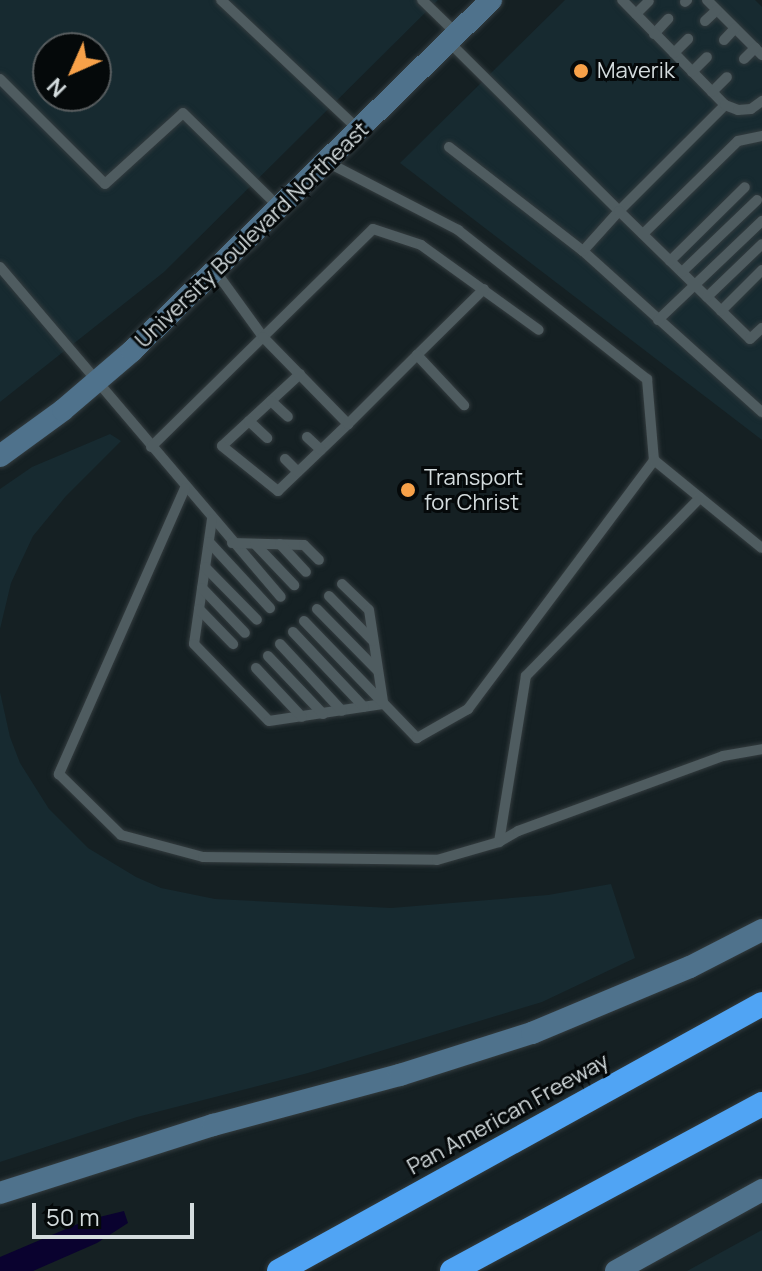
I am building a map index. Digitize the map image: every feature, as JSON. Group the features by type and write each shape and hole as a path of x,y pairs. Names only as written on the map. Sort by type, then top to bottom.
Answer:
{"highway":[{"name":"Pan American Freeway","path":"279,1271 757,1006"},
{"path":"452,1271 762,1104"}],"main road":[{"name":"University Boulevard Northeast","path":"0,456 96,382 216,272 491,0"},
{"path":"0,1193 213,1125 400,1075 532,1033 690,967 762,930"},
{"path":"616,1271 762,1190"}],"lane":[{"path":"221,0 359,131"},
{"path":"422,0 453,38 619,211 750,339 762,328"},
{"path":"622,0 725,105 738,110 751,109 762,101"},
{"path":"707,0 758,52 744,59"},
{"path":"636,14 649,1"},
{"path":"705,21 717,10"},
{"path":"654,34 668,19"},
{"path":"724,40 735,28"},
{"path":"674,53 688,39"},
{"path":"692,72 707,57"},
{"path":"712,92 727,77"},
{"path":"0,79 105,184 183,113 280,208"},
{"path":"583,251 725,105"},
{"path":"643,234 738,141 762,136"},
{"path":"449,147 583,251 762,412"},
{"path":"304,621 417,738 468,709 654,460 647,379 458,230 327,162"},
{"path":"670,261 745,187"},
{"path":"682,272 757,200"},
{"path":"658,320 762,221"},
{"path":"151,447 373,229 421,245 539,330"},
{"path":"707,297 762,244"},
{"path":"0,267 185,488 281,597"},
{"path":"721,311 762,270"},
{"path":"216,272 263,337 348,424"},
{"path":"300,374 222,446 278,491 484,289"},
{"path":"417,355 464,405"},
{"path":"271,401 288,417"},
{"path":"249,421 267,438"},
{"path":"307,437 321,450"},
{"path":"285,459 298,472"},
{"path":"654,460 762,548"},
{"path":"185,488 59,774 121,835 203,857 437,860 499,842 518,831 723,756 762,749"},
{"path":"499,842 526,676 700,498"},
{"path":"212,519 194,644 269,721 383,704"},
{"path":"209,542 270,608"},
{"path":"232,543 304,545 319,560"},
{"path":"255,544 294,585"},
{"path":"280,544 306,572"},
{"path":"205,567 257,620"},
{"path":"342,584 369,610 383,704"},
{"path":"202,588 245,633"},
{"path":"329,596 373,642"},
{"path":"199,609 233,644"},
{"path":"317,609 378,672"},
{"path":"293,632 364,707"},
{"path":"280,644 342,711"},
{"path":"268,656 323,714"},
{"path":"256,668 302,717"}],"shaded area":[{"path":"0,0 438,0 164,272 0,402"},
{"path":"565,0 755,0 762,7 762,440 400,163"},
{"path":"110,434 121,441 66,496 33,536 11,583 0,629 0,489 32,467"},
{"path":"0,692 10,737 20,763 49,809 88,848 161,888 215,899 391,908 548,895 611,884 635,958 542,1002 308,1073 137,1117 0,1162"},
{"path":"124,1211 128,1223 97,1243 33,1271 0,1271 0,1257 87,1220"},
{"path":"762,1230 762,1271 687,1271"}],"place":[{"name":"Maverik","path":"581,71"},
{"name":"Transport for Christ","path":"408,490"}]}
